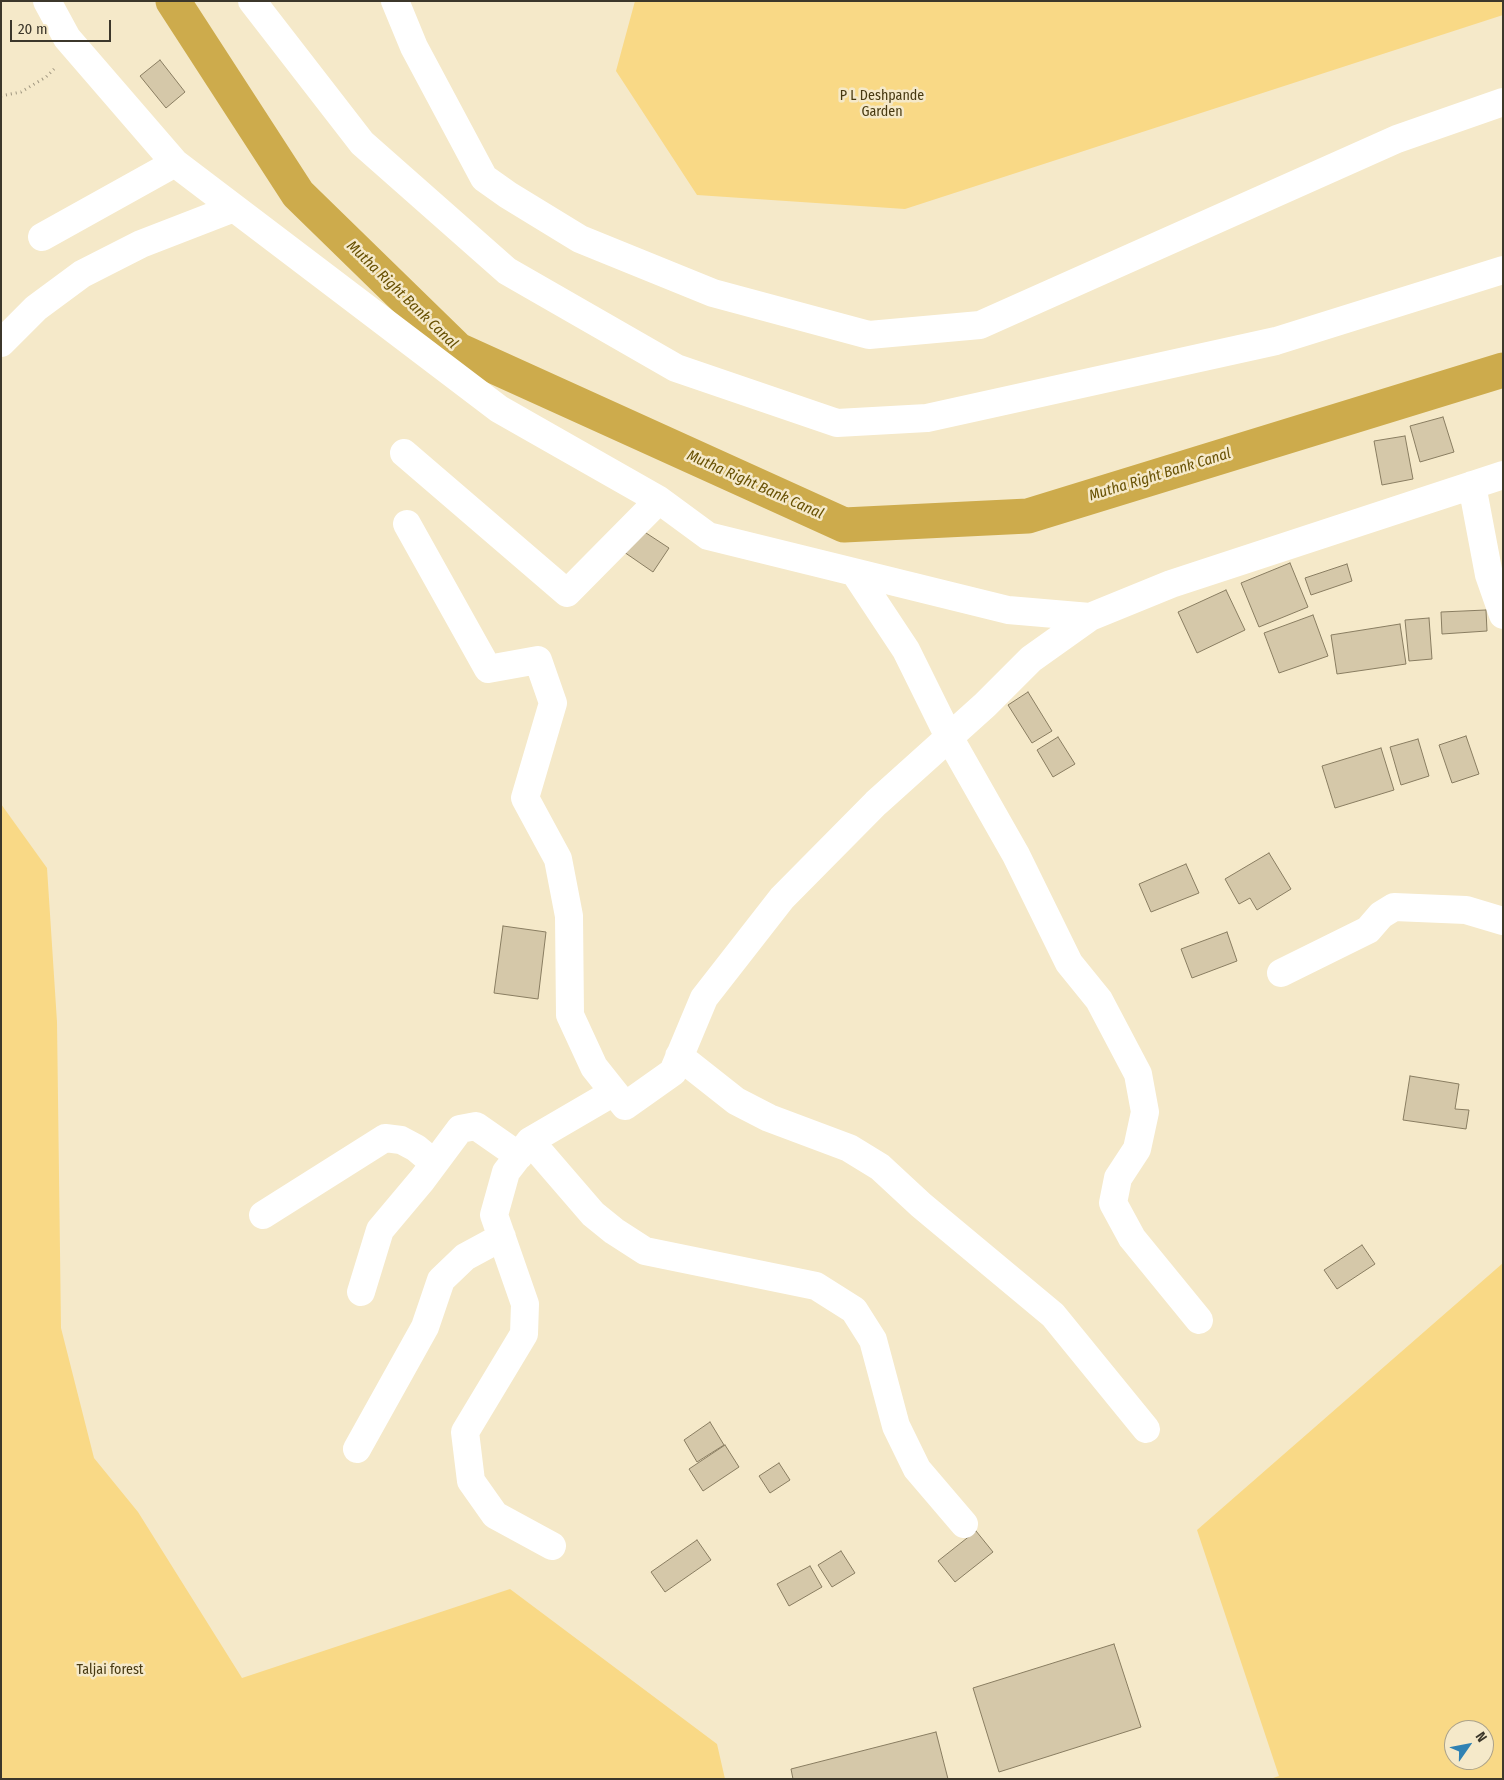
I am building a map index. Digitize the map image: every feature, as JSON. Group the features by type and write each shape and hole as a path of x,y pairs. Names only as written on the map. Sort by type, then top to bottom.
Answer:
{"street":[{"path":"47,1 67,38 175,163 499,409 660,500 708,536 1008,610 1090,617"},
{"path":"252,1 362,143 507,271 676,368 837,423 927,418 1276,341 1503,270"},
{"path":"395,1 414,47 484,178 508,195 580,239 713,293 869,335 980,325 1397,139 1503,102"},
{"path":"42,237 175,163"},
{"path":"1,343 36,308 82,274 141,244 234,208"},
{"path":"404,453 567,593 660,500"},
{"path":"407,524 488,669 538,660 553,703 525,798 558,859 569,916 570,1015 594,1067 625,1106 673,1072 704,998 782,898 876,803 985,705 1031,659 1090,617 1171,584 1503,475"},
{"path":"1472,485 1489,576 1503,615"},
{"path":"855,572 906,650 949,737 1016,855 1069,963 1099,1000 1138,1074 1145,1112 1137,1149 1118,1178 1113,1203 1132,1238 1199,1320"},
{"path":"1281,973 1368,930 1381,915 1394,908 1466,910 1503,921"},
{"path":"680,1056 736,1101 769,1118 849,1148 880,1167 921,1205 1053,1315 1146,1428"},
{"path":"552,1546 495,1515 471,1481 465,1432 524,1334 525,1304 494,1215 506,1172 525,1149 614,1092"},
{"path":"361,1292 380,1230 460,1129 476,1126 525,1149 593,1214 614,1231 645,1251 816,1286 854,1310 873,1340 896,1426 917,1469 964,1524"},
{"path":"264,1216 385,1138 401,1140 416,1148 434,1163"},
{"path":"357,1449 425,1327 441,1280 466,1257 502,1237"}],"path":[{"path":"1,96 21,92 46,77 77,49"}],"green space":[{"name":"P L Deshpande Garden","path":"635,1 1503,1 1503,15 905,209 697,195 616,71"},
{"name":"Taljai forest","path":"1,804 47,868 57,1022 61,1328 94,1458 138,1512 242,1678 510,1589 717,1744 725,1779 1,1779"},
{"path":"1503,1263 1503,1779 1270,1779 1279,1776 1197,1530"}],"building":[{"path":"160,60 185,92 166,108 140,76"},
{"path":"1443,417 1454,452 1420,462 1410,426"},
{"path":"1405,436 1413,479 1382,485 1374,441"},
{"path":"640,529 669,548 653,572 624,552"},
{"path":"1290,563 1308,607 1259,627 1241,583"},
{"path":"1347,564 1352,581 1311,595 1305,578"},
{"path":"1226,590 1245,630 1197,653 1178,612"},
{"path":"1486,610 1487,631 1442,634 1441,612"},
{"path":"1313,615 1328,656 1279,673 1264,633"},
{"path":"1429,618 1432,659 1409,661 1405,620"},
{"path":"1400,624 1406,664 1337,674 1331,635"},
{"path":"1028,692 1052,731 1032,743 1008,705"},
{"path":"1466,736 1479,774 1452,783 1439,745"},
{"path":"1058,737 1075,764 1053,777 1037,750"},
{"path":"1418,739 1429,776 1401,785 1390,747"},
{"path":"1381,748 1394,790 1335,808 1322,766"},
{"path":"1269,853 1291,889 1257,910 1250,898 1239,904 1225,879"},
{"path":"1186,864 1199,893 1151,912 1139,884"},
{"path":"503,926 546,932 538,999 494,993"},
{"path":"1227,932 1237,961 1192,978 1181,949"},
{"path":"1410,1076 1459,1084 1455,1109 1469,1110 1466,1129 1403,1120"},
{"path":"1362,1245 1375,1264 1337,1289 1324,1270"},
{"path":"710,1422 724,1445 697,1462 684,1440"},
{"path":"725,1445 739,1467 703,1491 689,1469"},
{"path":"779,1463 790,1480 770,1493 759,1476"},
{"path":"976,1531 993,1552 955,1582 938,1561"},
{"path":"697,1540 711,1560 665,1592 651,1572"},
{"path":"841,1551 855,1573 832,1587 818,1565"},
{"path":"810,1566 822,1587 789,1606 777,1584"},
{"path":"1114,1644 1141,1727 999,1772 973,1688"},
{"path":"936,1732 948,1779 793,1779 791,1769"}],"waterway":[{"name":"Mutha Right Bank Canal","path":"173,1 298,194 458,350 844,525 1028,516 1503,370"}]}
